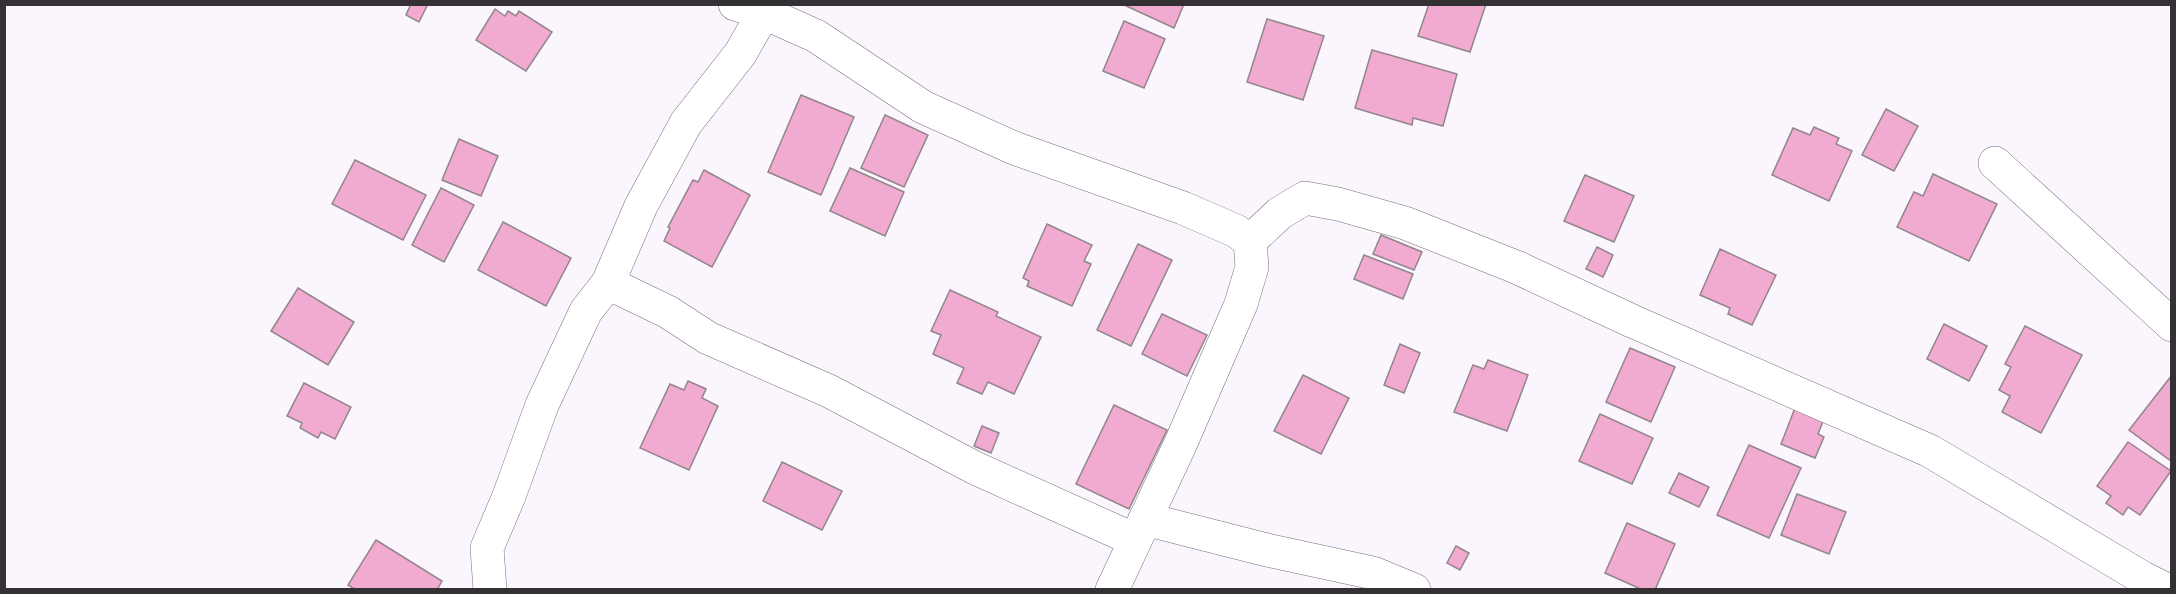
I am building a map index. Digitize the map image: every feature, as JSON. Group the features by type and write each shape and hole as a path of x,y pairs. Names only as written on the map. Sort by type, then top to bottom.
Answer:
{"street":[{"path":"490,590 487,548 542,405 586,311 608,283 641,206 686,123 740,54 749,9 816,36 923,107 1014,148 1183,208 1236,231 1250,241"},
{"path":"1995,163 2172,325"},
{"path":"1250,241 1280,213 1305,198 1338,204 1405,223 1516,267 1632,321 1930,451 2167,590"},
{"path":"1112,590 1210,379 1241,304 1252,267 1250,241"},
{"path":"608,283 668,312 708,338 829,391 975,468 1140,530 1267,550 1373,573 1414,590"}],"building":[{"path":"411,4 428,4 419,22 406,15"},
{"path":"1122,4 1184,4 1174,28"},
{"path":"1429,4 1486,4 1470,52 1418,36"},
{"path":"495,9 505,16 508,11 516,16 519,11 552,32 526,71 476,40"},
{"path":"1267,19 1324,36 1303,100 1247,82"},
{"path":"1124,21 1165,39 1144,88 1103,71"},
{"path":"1372,50 1457,74 1443,126 1413,118 1412,125 1355,108"},
{"path":"801,95 854,117 821,195 768,172"},
{"path":"1886,109 1918,126 1894,171 1862,155"},
{"path":"885,115 928,135 904,187 861,168"},
{"path":"1814,127 1839,138 1836,144 1852,151 1829,201 1772,175 1793,128 1810,135"},
{"path":"459,139 498,156 481,196 442,180"},
{"path":"355,160 426,195 403,240 332,204"},
{"path":"850,168 904,192 885,236 830,211"},
{"path":"704,170 750,195 712,267 664,241 670,228 668,227 693,180 698,182"},
{"path":"1933,174 1997,204 1969,261 1897,227 1914,192 1923,196"},
{"path":"1585,175 1634,196 1614,242 1564,221"},
{"path":"441,188 474,205 444,262 412,245"},
{"path":"503,222 571,258 546,306 478,270"},
{"path":"1047,224 1092,245 1084,261 1091,264 1072,306 1027,286 1029,281 1023,278"},
{"path":"1381,235 1422,252 1414,270 1373,254"},
{"path":"1138,244 1172,260 1131,346 1097,330"},
{"path":"1597,247 1613,255 1603,277 1586,269"},
{"path":"1720,249 1776,275 1752,325 1728,314 1730,308 1700,295"},
{"path":"1364,255 1413,274 1403,299 1354,279"},
{"path":"298,288 354,322 328,365 271,331"},
{"path":"950,290 998,312 996,316 1041,337 1014,394 988,382 982,394 957,383 964,368 933,354 941,335 931,331"},
{"path":"1162,314 1207,335 1187,376 1142,354"},
{"path":"1944,324 1987,346 1969,381 1927,359"},
{"path":"2025,326 2082,355 2041,433 2002,412 2010,396 1999,390 2011,367 2005,364"},
{"path":"1400,344 1420,353 1404,393 1384,385"},
{"path":"1630,348 1675,367 1651,422 1606,402"},
{"path":"1488,360 1528,375 1507,431 1454,412 1473,365 1484,369"},
{"path":"1303,375 1349,398 1321,454 1274,431"},
{"path":"2172,375 2172,460 2171,461 2129,430"},
{"path":"688,381 706,389 702,398 718,406 689,470 640,448 670,384 684,390"},
{"path":"304,383 351,407 335,439 321,432 318,438 300,428 302,423 287,416"},
{"path":"1114,405 1167,430 1129,509 1076,484"},
{"path":"1795,408 1824,419 1818,434 1824,437 1815,458 1781,444"},
{"path":"1600,414 1653,438 1632,484 1579,461"},
{"path":"982,426 999,433 991,453 974,446"},
{"path":"2128,442 2171,471 2140,515 2128,507 2123,515 2106,503 2111,496 2097,486"},
{"path":"1749,445 1801,468 1769,538 1717,515"},
{"path":"782,462 842,491 822,530 763,501"},
{"path":"1679,473 1709,487 1699,507 1669,493"},
{"path":"1797,494 1846,512 1829,554 1781,535"},
{"path":"1627,523 1675,544 1655,590 1643,590 1605,573"},
{"path":"376,540 442,581 437,590 356,590 348,585"},
{"path":"1456,546 1469,553 1460,570 1447,563"}]}
